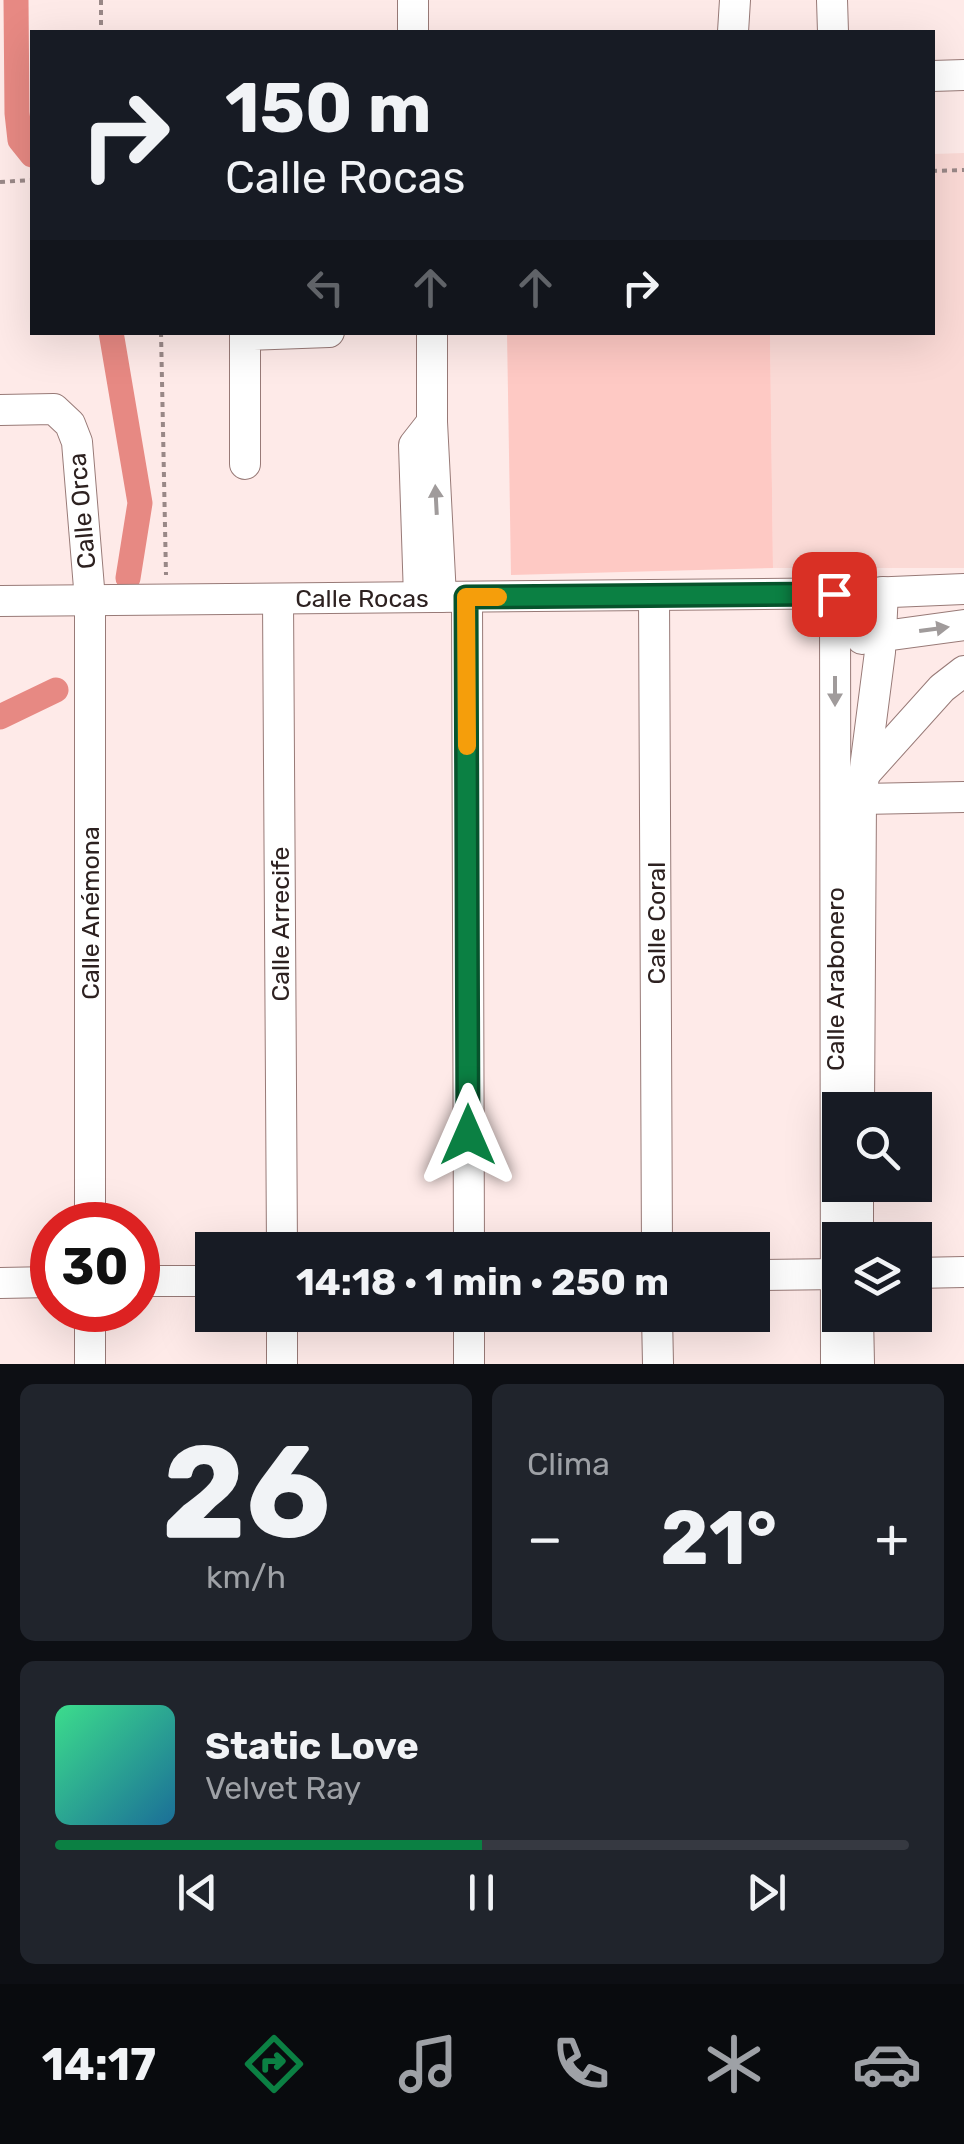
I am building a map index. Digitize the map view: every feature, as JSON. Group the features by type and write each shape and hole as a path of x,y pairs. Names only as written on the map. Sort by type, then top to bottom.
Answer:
{"street":[{"path":"413,0 413,30"},
{"path":"734,0 734,30"},
{"path":"832,0 833,30"},
{"path":"935,76 964,76"},
{"path":"244,335 245,464"},
{"path":"432,335 432,422 468,1232"},
{"name":"Calle Orca","path":"0,410 54,410 70,424 77,442 90,600"},
{"name":"Calle Rocas","path":"0,601 834,594 964,589"},
{"name":"Calle Arabonero","path":"859,1092 862,788 883,592"},
{"name":"Calle Arabonero","path":"834,594 838,1222"},
{"name":"Calle Coral","path":"654,595 657,1232"},
{"name":"Calle Arrecife","path":"278,599 282,1232"},
{"name":"Calle Anémona","path":"90,600 90,1202"},
{"path":"834,642 964,625"},
{"path":"862,788 942,688 964,671"},
{"path":"862,788 964,797"},
{"path":"932,1273 964,1272"},
{"path":"770,1274 822,1274"},
{"path":"160,1281 195,1280"},
{"path":"0,1283 30,1282"},
{"path":"90,1332 90,1364"},
{"path":"282,1332 282,1364"},
{"path":"469,1332 469,1364"},
{"path":"657,1332 658,1364"},
{"name":"Calle Arabonero","path":"836,1364 837,1332"},
{"path":"858,1332 859,1364"}],"path":[{"path":"101,0 101,30"},
{"path":"935,171 964,170"},
{"path":"0,182 30,180"},
{"path":"162,335 166,600"}],"shaded area":[{"path":"964,153 964,568 773,568 770,335 935,335 935,154"},
{"path":"507,335 770,335 773,568 511,575"}],"waterway":[{"path":"16,0 17,113 20,140 30,152"},
{"path":"112,335 140,503 128,578"},
{"path":"0,717 56,690"}],"slow traffic":[{"path":"467,746 466,597 498,597"}],"route":[{"path":"468,1135 466,597 834,594"}]}
